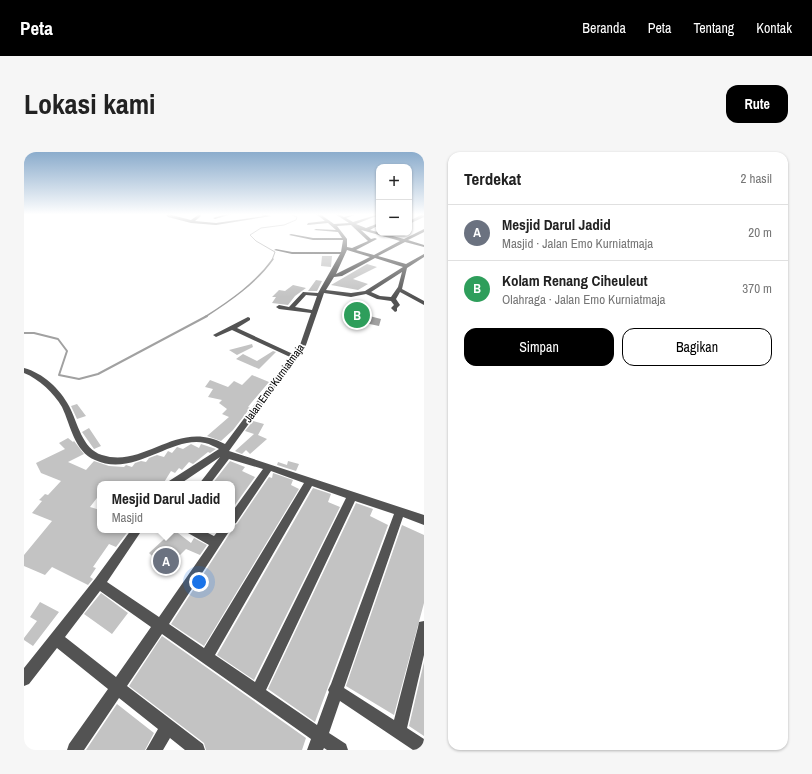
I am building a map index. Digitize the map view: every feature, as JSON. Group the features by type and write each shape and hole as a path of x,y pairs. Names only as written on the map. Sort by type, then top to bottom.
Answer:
{"street":[{"path":"345,242 345,248 406,266"},
{"path":"352,250 368,242"},
{"path":"332,276 340,275 404,242"},
{"path":"409,242 424,246"},
{"name":"Jalan Emo Kurniatmaja","path":"177,481 225,452 293,356 303,345 321,293 332,276 345,248"},
{"path":"276,250 296,253 343,253"},
{"path":"291,308 305,293 347,295 367,292 424,255"},
{"path":"393,299 400,290 406,266"},
{"path":"400,290 424,303"},
{"path":"367,292 379,298 393,299"},
{"path":"393,299 397,305 394,308 395,310"},
{"path":"279,307 314,312"},
{"path":"216,335 248,320"},
{"path":"232,328 293,356"},
{"path":"24,370 33,373 53,390 64,406 83,446 100,458 113,461 126,460 187,441 201,439 211,441 225,452 424,520"},
{"path":"206,481 225,452"},
{"path":"235,516 269,467"},
{"path":"206,658 310,481"},
{"path":"257,693 352,496"},
{"path":"315,750 335,690 400,512"},
{"path":"24,679 99,583 135,533"},
{"path":"197,533 216,544"},
{"path":"75,750 159,624 223,533"},
{"path":"99,583 340,750"},
{"path":"399,731 424,627"},
{"path":"55,638 197,750"},
{"path":"335,690 424,748"},
{"path":"154,750 168,727"}],"shaded area":[{"path":"350,311 381,319 379,326 346,319"}],"building":[{"path":"322,256 332,256 331,267 321,266"},
{"path":"367,264 377,267 353,279 368,284 358,290 331,285"},
{"path":"316,280 322,281 317,291 308,291"},
{"path":"293,285 306,288 295,296 288,305 272,303 276,297 272,297 279,290 285,291"},
{"path":"252,344 253,347 237,355 229,350"},
{"path":"273,351 276,352 259,369 236,359 243,354 257,361"},
{"path":"252,375 269,382 248,407 250,408 233,430 221,441 207,436 229,417 222,414 227,409 219,403 222,400 208,397 213,389 205,387 210,380 228,387 234,381 242,385"},
{"path":"77,404 86,416 77,419 71,406"},
{"path":"253,421 264,424 258,435 267,439 250,454 246,450 242,454 235,451 254,434 245,431"},
{"path":"89,428 101,446 94,449 82,432"},
{"path":"68,438 73,442 74,441 84,454 68,462 86,470 94,461 109,466 124,467 126,465 132,467 135,463 141,461 146,462 149,458 157,455 164,457 168,451 172,453 177,447 183,449 191,444 199,448 201,444 216,449 210,453 208,452 193,464 189,462 182,470 179,468 175,473 171,471 165,481 97,481 97,498 90,507 97,509 97,533 127,533 116,547 109,544 93,567 96,568 90,577 93,579 88,585 52,567 45,575 24,566 24,555 52,521 32,513 42,501 39,500 45,494 48,495 61,481 41,473 36,463 65,449 59,443"},
{"path":"230,461 245,467 242,471 255,477 235,505 235,481 214,481"},
{"path":"288,461 299,464 296,471 277,465 278,462 287,465"},
{"path":"273,473 293,480 291,485 299,489 204,646 171,624 230,533 235,533 235,525 269,477 272,478"},
{"path":"313,488 331,494 328,502 340,507 254,680 217,655"},
{"path":"356,503 373,509 370,516 388,525 315,722 268,689"},
{"path":"402,525 424,535 424,603 394,715 346,686"},
{"path":"171,533 178,533 191,543 194,538 207,545 200,555 186,549 166,569 149,553"},
{"path":"101,593 128,613 112,634 84,614"},
{"path":"40,602 59,612 33,646 24,640 24,638 37,621 30,617"},
{"path":"162,636 306,738 302,750 206,750 204,743 129,686"},
{"path":"424,662 424,736 409,726"},
{"path":"117,704 154,733 145,750 86,750"}],"waterway":[{"path":"258,242 275,252 272,260"},
{"path":"205,317 251,284 273,259"},
{"path":"24,333 34,333 58,339 67,351 59,375 79,379 98,374 207,316"}],"place":[{"name":"Kolam Renang Ciheuleut","path":"357,315"},
{"name":"Mesjid Darul Jadid","path":"166,561"}]}
